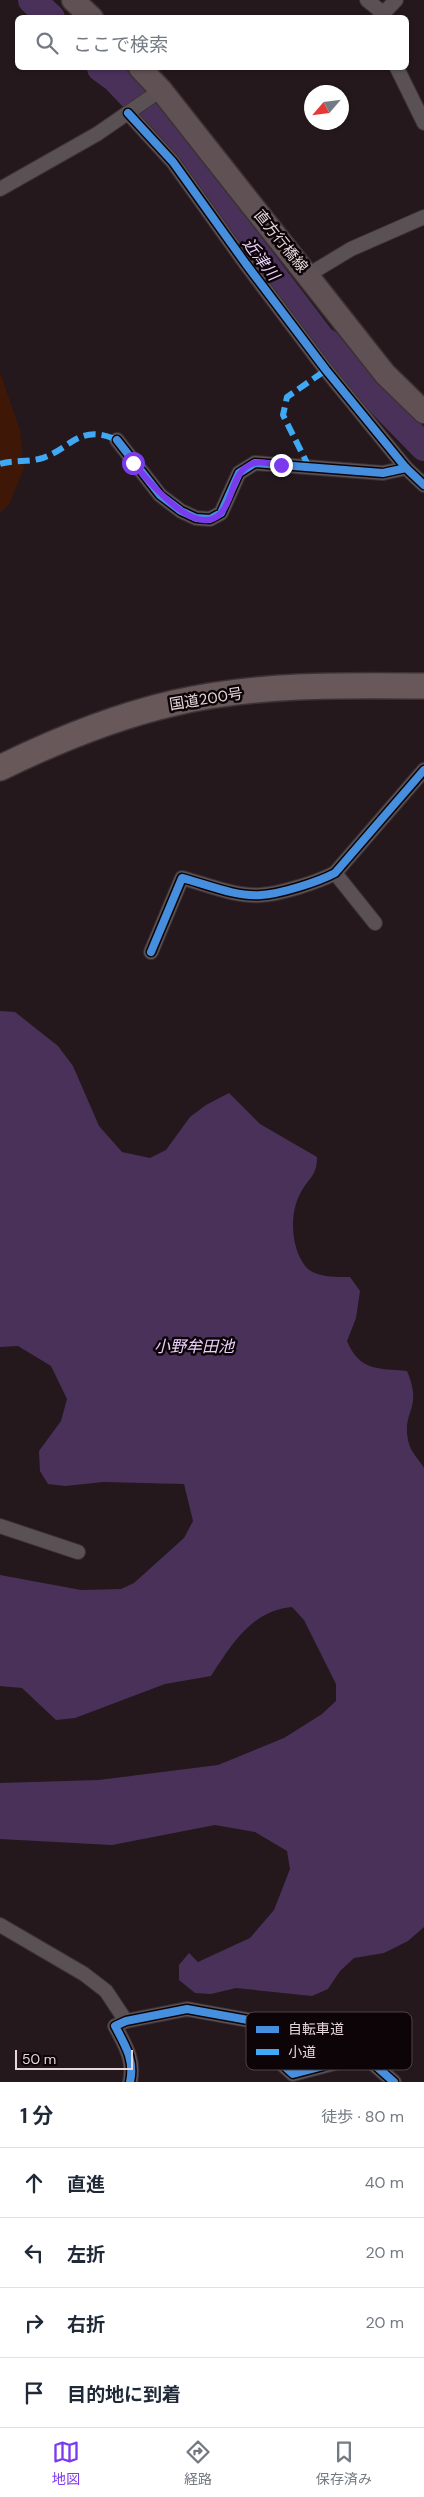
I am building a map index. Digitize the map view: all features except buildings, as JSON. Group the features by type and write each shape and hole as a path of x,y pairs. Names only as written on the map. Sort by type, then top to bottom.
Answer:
{"highway":[{"name":"国道200号","path":"0,768 56,742 115,720 175,703 246,692 327,686 424,686"}],"main road":[{"path":"73,0 89,15"},
{"name":"直方行橋線","path":"142,70 308,275 384,374 424,412"}],"street":[{"path":"367,0 381,15 396,0"},
{"path":"398,70 424,122"},
{"path":"0,189 98,134 160,91"},
{"path":"128,113 173,162 246,264 326,370 406,468 424,485"},
{"path":"308,275 351,249 424,217"},
{"path":"117,440 160,495 181,511 196,518 210,519 221,513 239,473 255,463 383,473 406,468"},
{"path":"151,952 182,878 238,893 261,895 321,881 335,874 424,770"},
{"path":"335,874 375,923"},
{"path":"0,1526 78,1552"},
{"path":"1,1927 84,1974 106,1991 126,2021"},
{"path":"130,2082 133,2070 130,2054 115,2026 126,2021 187,2009 246,2020"},
{"path":"289,2070 293,2074 308,2070"},
{"path":"380,2070 394,2082"}],"shaded area":[{"path":"0,372 20,431 24,468 10,503 0,513"}],"water":[{"name":"小野牟田池","path":"0,1011 15,1012 58,1046 73,1066 99,1126 122,1152 150,1158 166,1150 190,1117 206,1105 229,1093 260,1124 317,1157 314,1173 300,1194 294,1211 293,1231 297,1251 301,1260 310,1271 327,1276 350,1277 360,1291 356,1318 347,1341 358,1358 371,1366 407,1371 412,1384 413,1403 407,1424 407,1433 410,1447 424,1468 424,1927 408,1941 384,1953 354,1958 340,1971 328,1989 312,1996 236,1988 211,1994 195,1993 179,1980 179,1965 189,1953 198,1962 250,1938 274,1910 290,1869 287,1851 255,1832 215,1825 112,1845 0,1839 0,1783 99,1780 218,1765 284,1738 322,1714 336,1701 336,1684 304,1620 292,1607 265,1615 254,1622 235,1641 211,1676 165,1684 75,1718 56,1720 22,1688 0,1686 0,1575 81,1590 121,1589 134,1583 184,1538 193,1521 184,1484 103,1482 65,1486 48,1484 40,1471 39,1451 61,1421 67,1399 51,1366 18,1346 0,1347"}],"waterway":[{"name":"近津川","path":"32,0 48,15"},
{"name":"近津川","path":"104,70 116,79 134,98 142,110 161,127 210,188 230,219 322,340 327,343 347,368 424,447"}],"marked path":[{"path":"309,467 283,415 287,397 326,370"},
{"path":"0,464 39,459 50,455 83,436 93,434 104,435 117,440"}],"cycle path":[{"path":"128,113 173,162 246,264 326,370 406,468 424,485"},
{"path":"117,440 160,495 181,511 196,518 210,519 221,513 239,473 255,463 383,473 406,468"},
{"path":"151,952 182,878 231,892 261,895 309,884 335,873 424,770"},
{"path":"130,2082 130,2060 115,2026 126,2021 187,2009 246,2020"},
{"path":"289,2070 293,2074 308,2070"},
{"path":"380,2070 394,2082"}],"route":[{"path":"133,463 160,495 181,511 196,518 210,519 221,513 239,473 255,463 281,465"}]}
